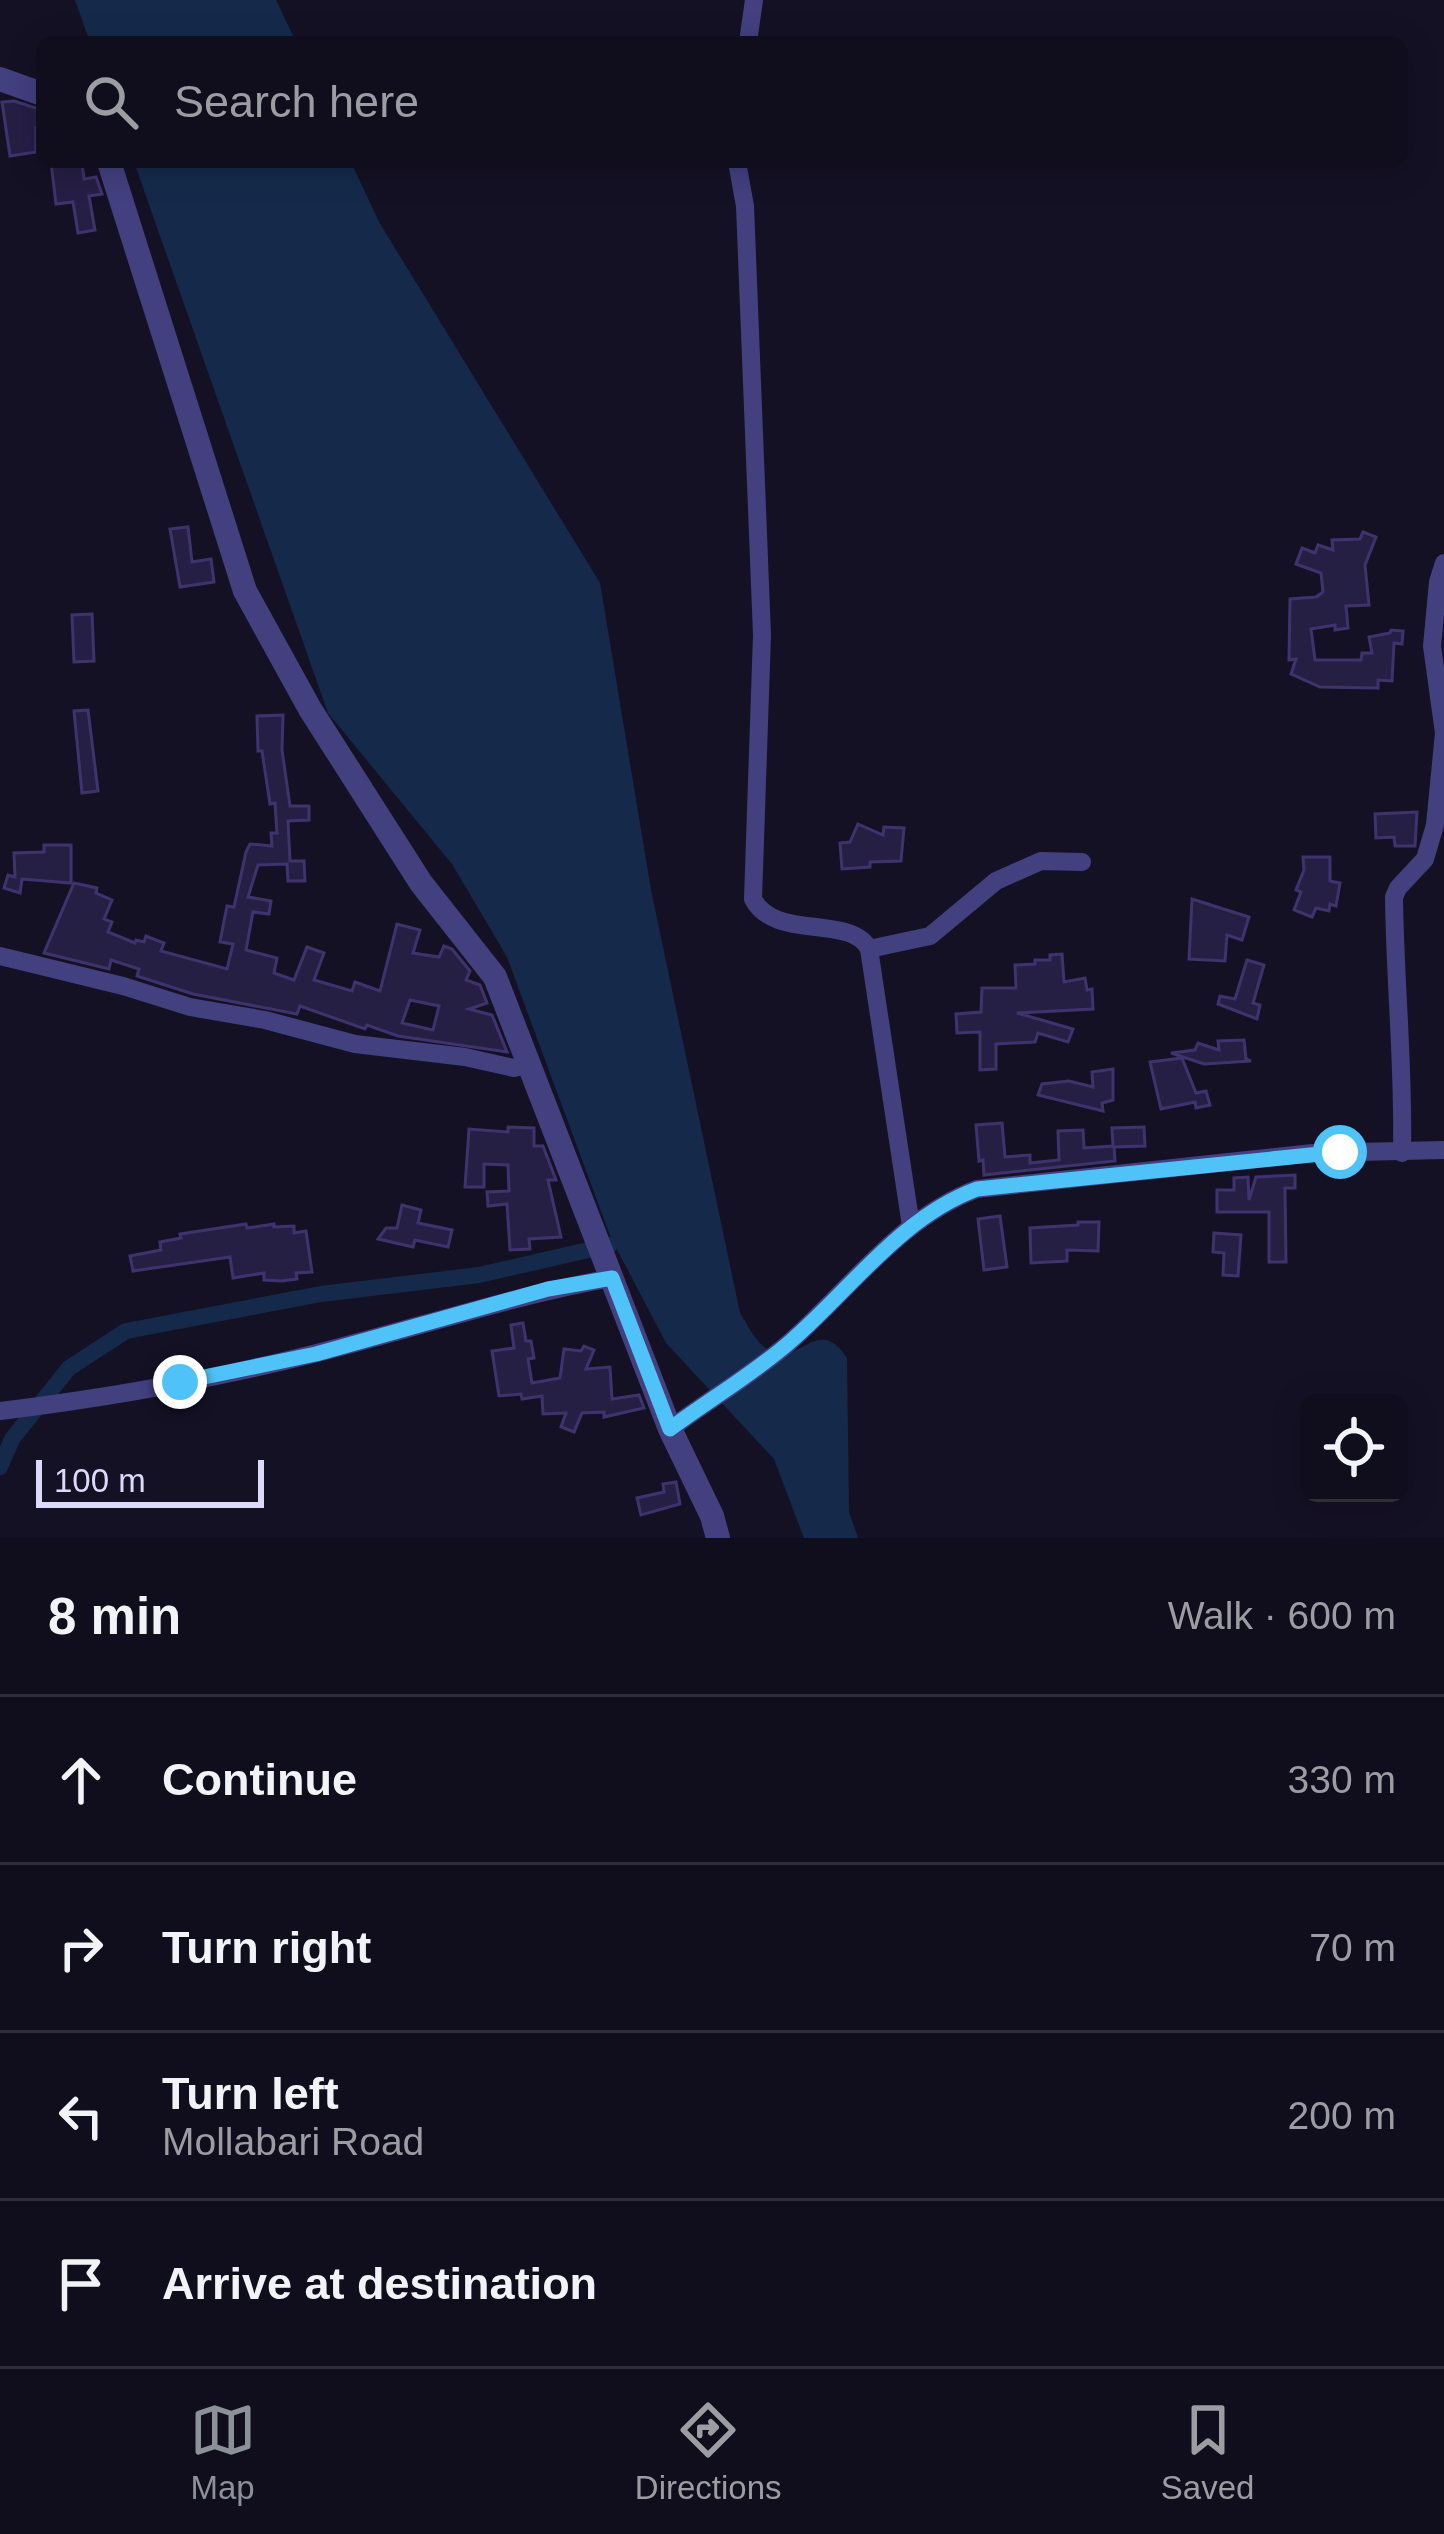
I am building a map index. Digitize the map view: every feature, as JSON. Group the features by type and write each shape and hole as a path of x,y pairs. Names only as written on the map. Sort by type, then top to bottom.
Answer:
{"street":[{"path":"749,36 754,0"},
{"path":"0,79 36,92"},
{"path":"111,168 245,591 310,709 421,883 495,977 670,1429 718,1538"},
{"path":"738,168 745,206 762,635 753,899 765,915 856,935 869,949 911,1226"},
{"path":"1402,1153 1404,1065 1395,993 1394,897 1422,864 1435,825 1444,733 1432,646 1444,563"},
{"path":"869,949 931,936 996,880 1040,861 1082,862"},
{"path":"0,956 190,1007 265,1020 355,1044 514,1068 531,1064"},
{"path":"670,1429 786,1346 911,1226 947,1200 977,1189 1313,1153 1444,1150"},
{"path":"0,1411 316,1354 548,1289 605,1258"}],"water":[{"path":"75,0 276,0 293,36 88,36"},
{"path":"136,168 354,168 379,222 600,583 651,890 740,1313 759,1342 775,1353 826,1340 847,1358 849,1512 858,1538 804,1538 774,1459 666,1343 611,1238 507,957 452,864 328,713"}],"building":[{"path":"2,102 36,108 36,152 10,156"},
{"path":"52,168 83,168 84,179 96,177 102,194 89,196 95,230 78,233 73,202 56,204"},
{"path":"188,527 192,562 211,559 214,582 180,587 170,529"},
{"path":"1363,532 1376,537 1365,565 1369,605 1346,606 1348,628 1311,629 1315,660 1361,660 1362,653 1372,653 1369,637 1403,631 1402,644 1394,643 1392,681 1378,680 1378,688 1320,687 1291,674 1296,659 1289,660 1290,599 1323,592 1321,573 1296,564 1302,548 1315,553 1318,545 1333,550 1332,540 1360,539"},
{"path":"92,614 94,661 74,662 72,615"},
{"path":"88,710 98,791 82,793 74,711"},
{"path":"283,715 282,750 290,806 309,806 309,820 288,821 290,861 304,861 305,881 288,881 287,864 258,865 248,897 271,901 269,914 253,912 246,950 277,958 274,973 294,980 307,947 324,953 314,980 352,991 355,982 380,991 397,924 420,930 413,953 439,957 444,946 452,949 470,971 466,980 480,985 487,1003 469,1009 492,1015 507,1052 398,1036 367,1025 365,1029 300,1006 297,1014 193,994 137,976 139,969 111,960 109,969 44,953 74,883 97,888 96,893 112,900 104,919 112,922 108,932 135,943 144,942 146,936 164,943 161,951 227,969 233,944 220,942 227,906 234,907 246,852 250,844 272,846 271,833 277,833 275,803 270,804 262,751 258,751 257,716","holes":["410,1000 439,1006 433,1030 402,1023"]},
{"path":"1417,812 1415,846 1395,846 1394,837 1376,838 1375,814"},
{"path":"858,824 883,835 884,827 904,828 901,861 842,869 840,843 850,842"},
{"path":"44,845 71,845 71,883 22,879 20,893 4,888 8,875 15,877 14,853 44,852"},
{"path":"1303,857 1330,857 1330,881 1340,883 1336,906 1330,904 1329,911 1316,908 1312,917 1294,910 1301,892 1296,890 1304,870"},
{"path":"1192,899 1249,917 1242,940 1227,935 1225,961 1189,959"},
{"path":"1062,954 1064,982 1085,978 1087,990 1092,989 1093,1009 1017,1013 1073,1029 1068,1042 1038,1033 1035,1042 996,1044 996,1069 980,1070 980,1032 957,1033 956,1014 981,1012 982,988 1016,988 1015,965"},
{"path":"1247,960 1264,965 1253,1003 1260,1005 1257,1019 1218,1004 1220,996 1235,999"},
{"path":"1244,1040 1246,1059 1251,1061 1204,1064 1171,1053 1195,1050 1198,1043 1219,1050 1218,1041"},
{"path":"1182,1058 1196,1093 1206,1091 1210,1105 1196,1108 1195,1102 1161,1109 1150,1062"},
{"path":"1113,1069 1113,1100 1102,1103 1103,1111 1038,1095 1042,1084 1069,1081 1093,1087 1092,1072"},
{"path":"1002,1123 1005,1157 1030,1155 1030,1163 1059,1160 1058,1131 1083,1130 1084,1148 1113,1146 1112,1128 1144,1127 1145,1146 1114,1147 1115,1161 984,1175 976,1125"},
{"path":"508,1127 534,1128 534,1146 543,1146 556,1180 548,1180 561,1237 529,1239 530,1249 510,1250 507,1204 488,1206 487,1192 509,1191 508,1165 484,1164 484,1187 465,1187 469,1129 508,1132"},
{"path":"1295,1175 1295,1188 1285,1188 1286,1262 1269,1262 1269,1212 1217,1212 1217,1190 1234,1190 1234,1178 1248,1177 1249,1200 1256,1177"},
{"path":"402,1205 421,1210 418,1223 452,1230 448,1247 415,1240 413,1247 378,1239 386,1228 397,1228"},
{"path":"1000,1216 1007,1267 984,1270 978,1219"},
{"path":"1099,1222 1098,1251 1067,1250 1067,1261 1031,1263 1030,1228"},
{"path":"246,1224 247,1228 274,1224 294,1226 294,1233 306,1231 312,1272 296,1273 297,1279 282,1281 264,1280 264,1273 233,1278 230,1257 133,1271 130,1256 161,1250 160,1242 181,1238 180,1234"},
{"path":"1214,1233 1241,1235 1238,1276 1223,1275 1224,1253 1213,1252"},
{"path":"523,1323 534,1358 528,1359 532,1383 560,1378 564,1349 581,1351 584,1346 594,1350 586,1369 610,1367 612,1399 639,1395 644,1408 604,1417 604,1412 582,1413 574,1432 561,1427 566,1413 543,1414 542,1396 499,1396 492,1351 514,1348 511,1325"},
{"path":"676,1482 680,1504 641,1515 637,1498 664,1492 663,1484"}],"waterway":[{"path":"0,1467 12,1439 69,1368 126,1331 321,1294 479,1275 610,1245"}],"route":[{"path":"180,1382 316,1354 548,1289 612,1278 670,1429 786,1346 911,1226 947,1200 977,1189 1340,1152"}]}
